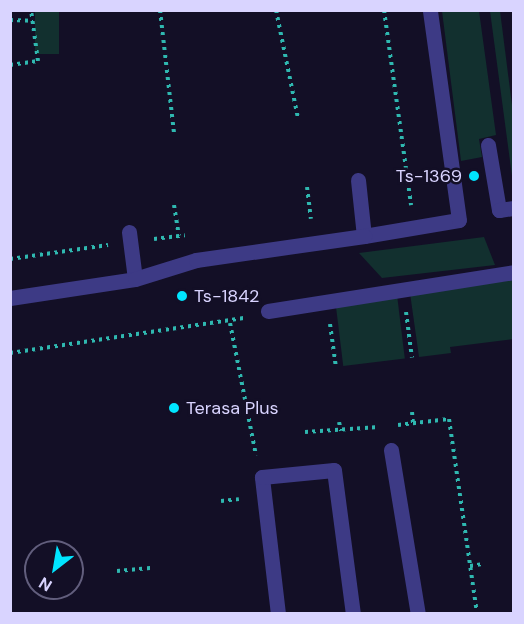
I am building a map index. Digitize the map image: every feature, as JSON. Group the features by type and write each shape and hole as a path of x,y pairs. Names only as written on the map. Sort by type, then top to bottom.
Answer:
{"street":[{"path":"10,298 135,279 196,260 415,230 459,220 430,10"},
{"path":"488,145 499,210 513,208"},
{"path":"358,180 364,236"},
{"path":"130,237 135,279"},
{"path":"268,311 327,299 513,272"},
{"path":"391,450 418,614"},
{"path":"278,614 262,477 334,470 353,614"}],"path":[{"path":"10,65 38,61 31,10"},
{"path":"160,10 174,133"},
{"path":"276,10 298,118"},
{"path":"384,10 415,230"},
{"path":"10,20 33,21"},
{"path":"307,187 311,214"},
{"path":"174,205 179,236"},
{"path":"300,221 311,220"},
{"path":"10,259 130,237 190,235"},
{"path":"403,288 412,358"},
{"path":"327,299 336,368"},
{"path":"10,353 230,323 268,311"},
{"path":"230,323 262,477"},
{"path":"412,412 413,424"},
{"path":"305,432 341,431 449,419 477,614"},
{"path":"339,422 341,431"},
{"path":"470,566 482,564"},
{"path":"117,571 153,568"}],"green space":[{"path":"35,11 59,11 59,54 35,54"},
{"path":"442,11 479,11 496,135 479,139 482,157 461,161"},
{"path":"490,11 500,11 513,113 512,176"},
{"path":"484,237 495,265 382,278 359,253"},
{"path":"513,280 513,339 450,347 451,353 419,357 410,293"},
{"path":"397,295 405,359 343,366 335,303"}],"place":[{"name":"Ts-1369","path":"474,176"},
{"name":"Ts-1842","path":"182,296"},
{"name":"Terasa Plus","path":"174,408"}]}
